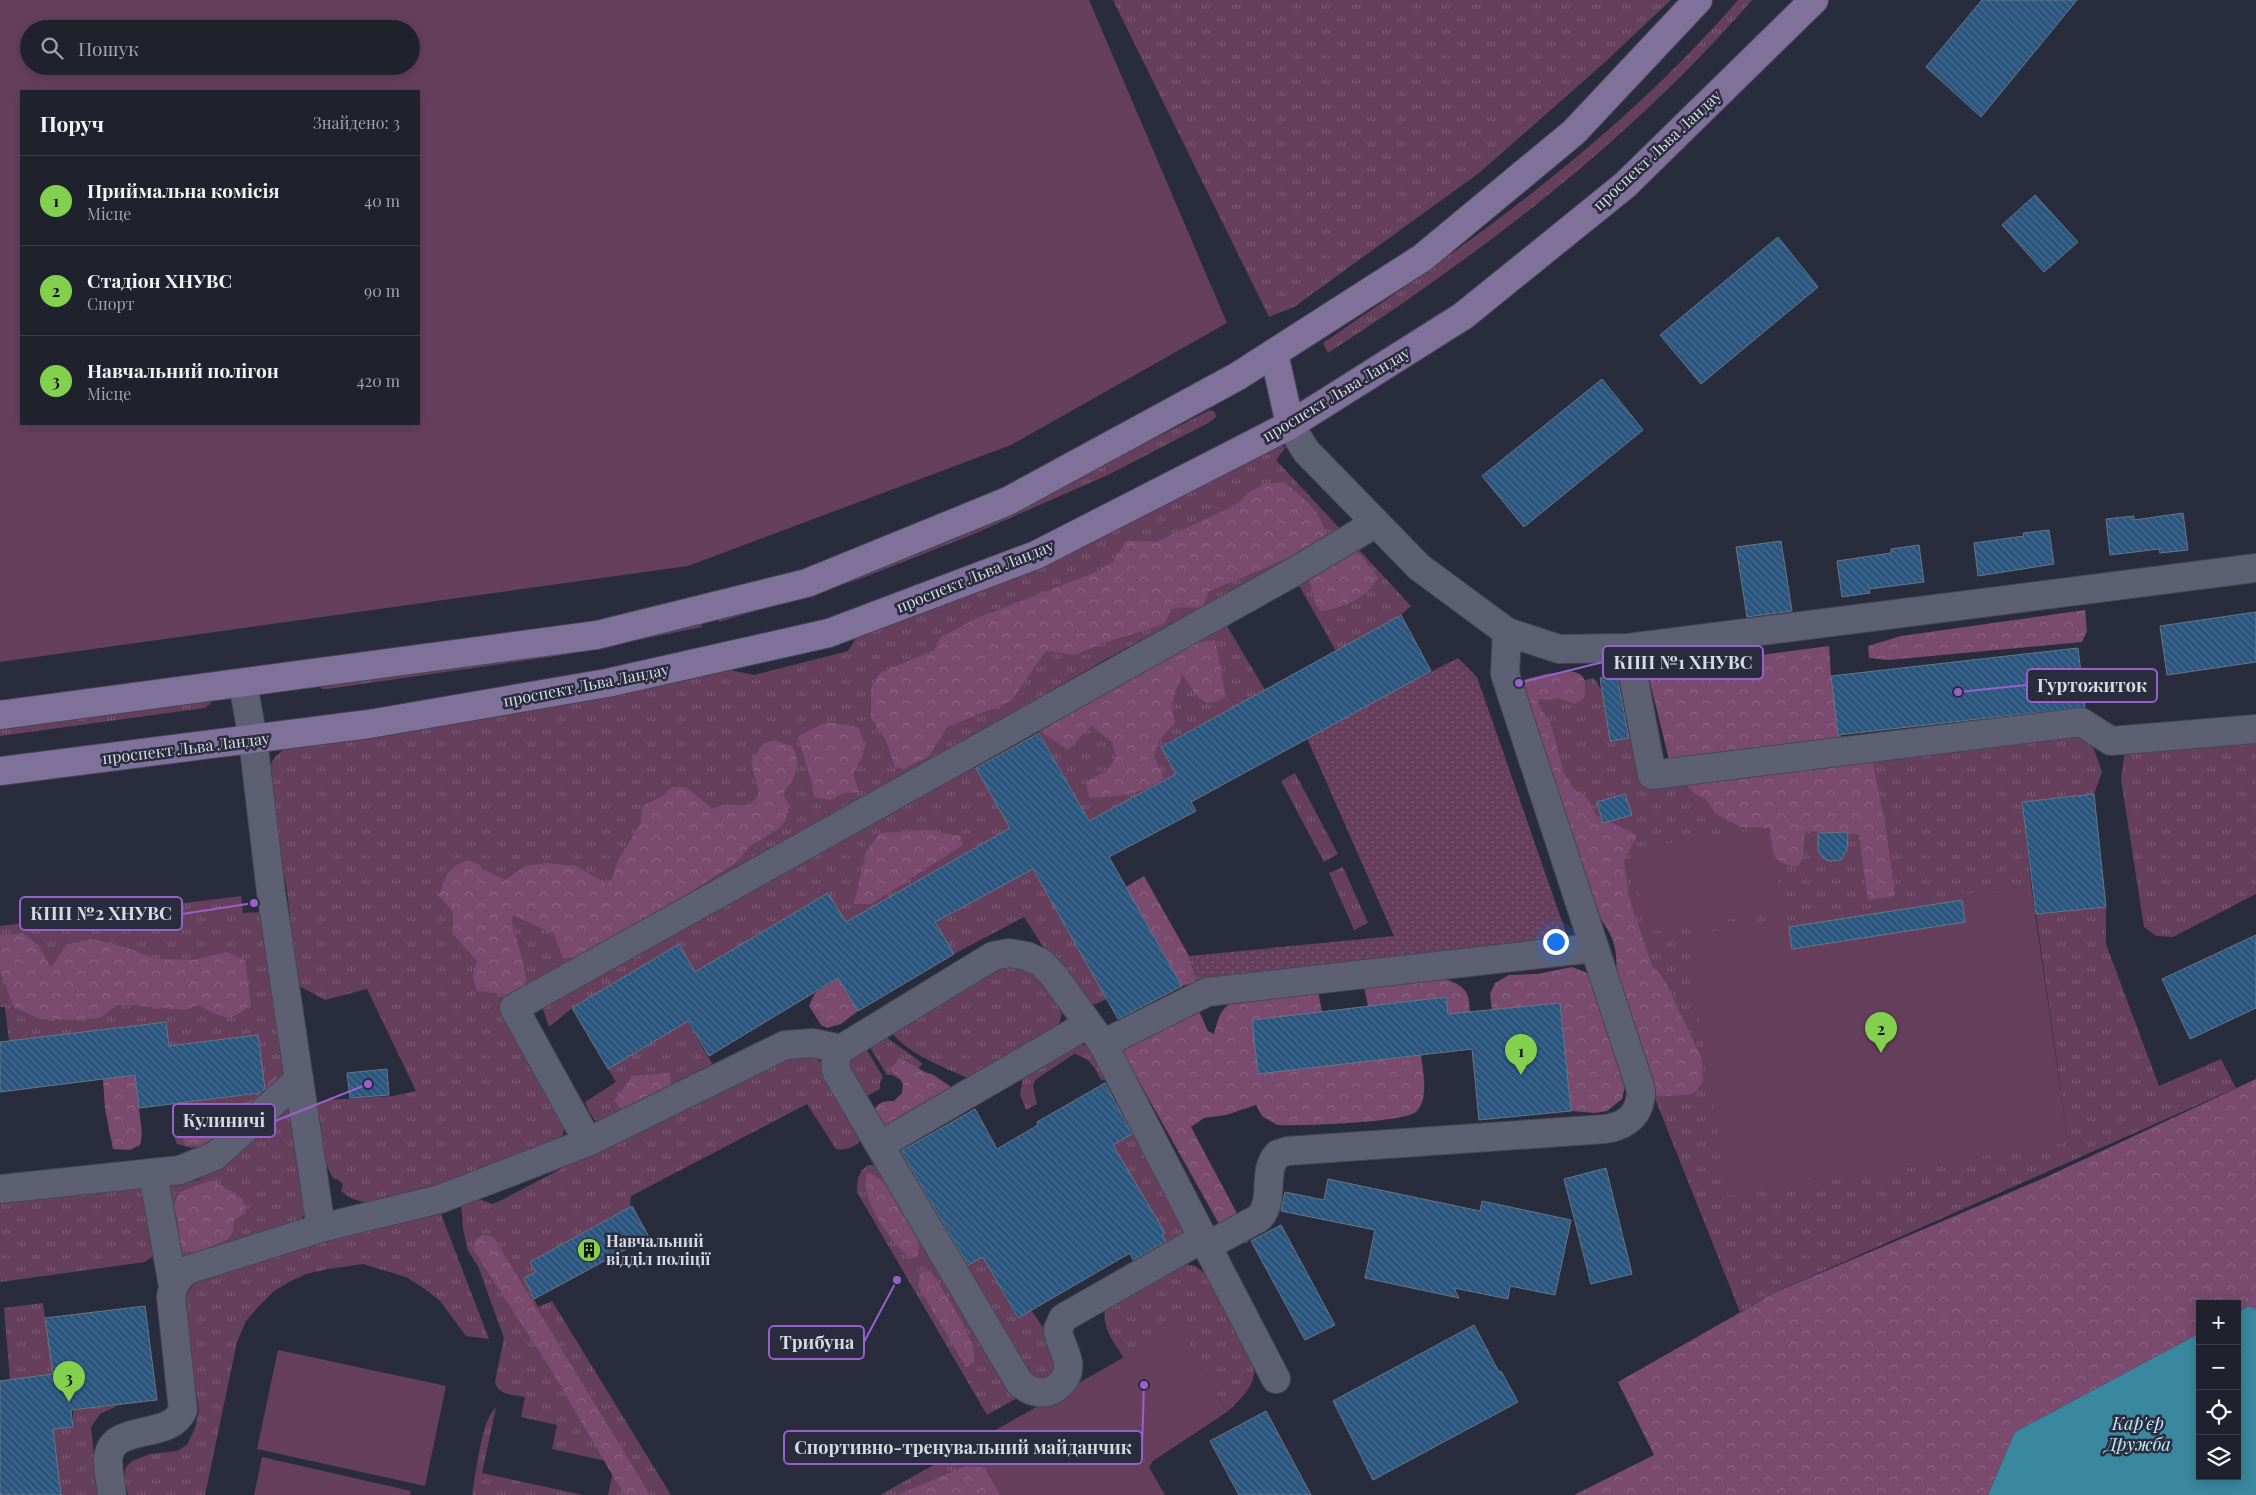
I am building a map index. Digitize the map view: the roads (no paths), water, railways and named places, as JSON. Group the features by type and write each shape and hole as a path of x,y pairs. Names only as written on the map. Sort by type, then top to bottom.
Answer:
{"main road":[{"path":"0,715 597,635 807,583 1008,501 1238,376 1422,258 1574,132 1698,0"},
{"name":"проспект Льва Ландау","path":"0,771 369,724 607,684 828,633 1036,555 1290,425 1463,316 1625,184 1814,0"},
{"path":"1274,353 1290,425"}],"lane":[{"path":"1290,425 1306,451 1419,567 1507,632 1559,650 1628,648 2256,568"},
{"path":"588,1142 514,1008 1292,574 1376,523"},
{"path":"1276,1379 1205,1242 1095,1034 1054,976 1042,964 1027,956 1010,953 992,956 841,1048 836,1060 837,1072 1019,1382 1030,1391 1042,1392 1054,1389 1067,1375 1069,1363 1058,1329 1063,1318 1205,1242 1259,1218 1265,1212 1271,1163 1278,1154 1288,1151 1605,1129 1625,1124 1638,1109 1641,1090 1505,674 1507,632"},
{"path":"1628,648 1652,775 2082,722 2111,742 2256,729"},
{"path":"243,683 253,740 271,892 321,1228"},
{"path":"880,1146 1095,1034 1207,992 1594,948"},
{"path":"112,1495 108,1459 111,1449 117,1441 126,1436 174,1424 184,1410 171,1297 173,1286 178,1277 187,1270 321,1228 440,1199 588,1142 785,1045 813,1043 841,1048"},
{"path":"0,1189 180,1170 215,1156 299,1079"},
{"path":"153,1173 173,1286"}],"water":[{"name":"Кар'єр Дружба","path":"2249,1306 2256,1310 2256,1495 1988,1495 2015,1432 2196,1335 2196,1480 2241,1480 2241,1310"}],"place":[{"name":"КПП №1 ХНУВС","path":"1519,683"},
{"name":"Гуртожиток","path":"1958,692"},
{"name":"КПП №2 ХНУВС","path":"254,903"},
{"name":"Стадіон ХНУВС","path":"1881,1053"},
{"name":"Приймальна комісія","path":"1521,1075"},
{"name":"Кулиничі","path":"368,1084"},
{"name":"Навчальний відділ поліції","path":"589,1250"},
{"name":"Трибуна","path":"897,1280"},
{"name":"Спортивно-тренувальний майданчик","path":"1144,1385"},
{"name":"Навчальний полігон","path":"69,1402"}]}
